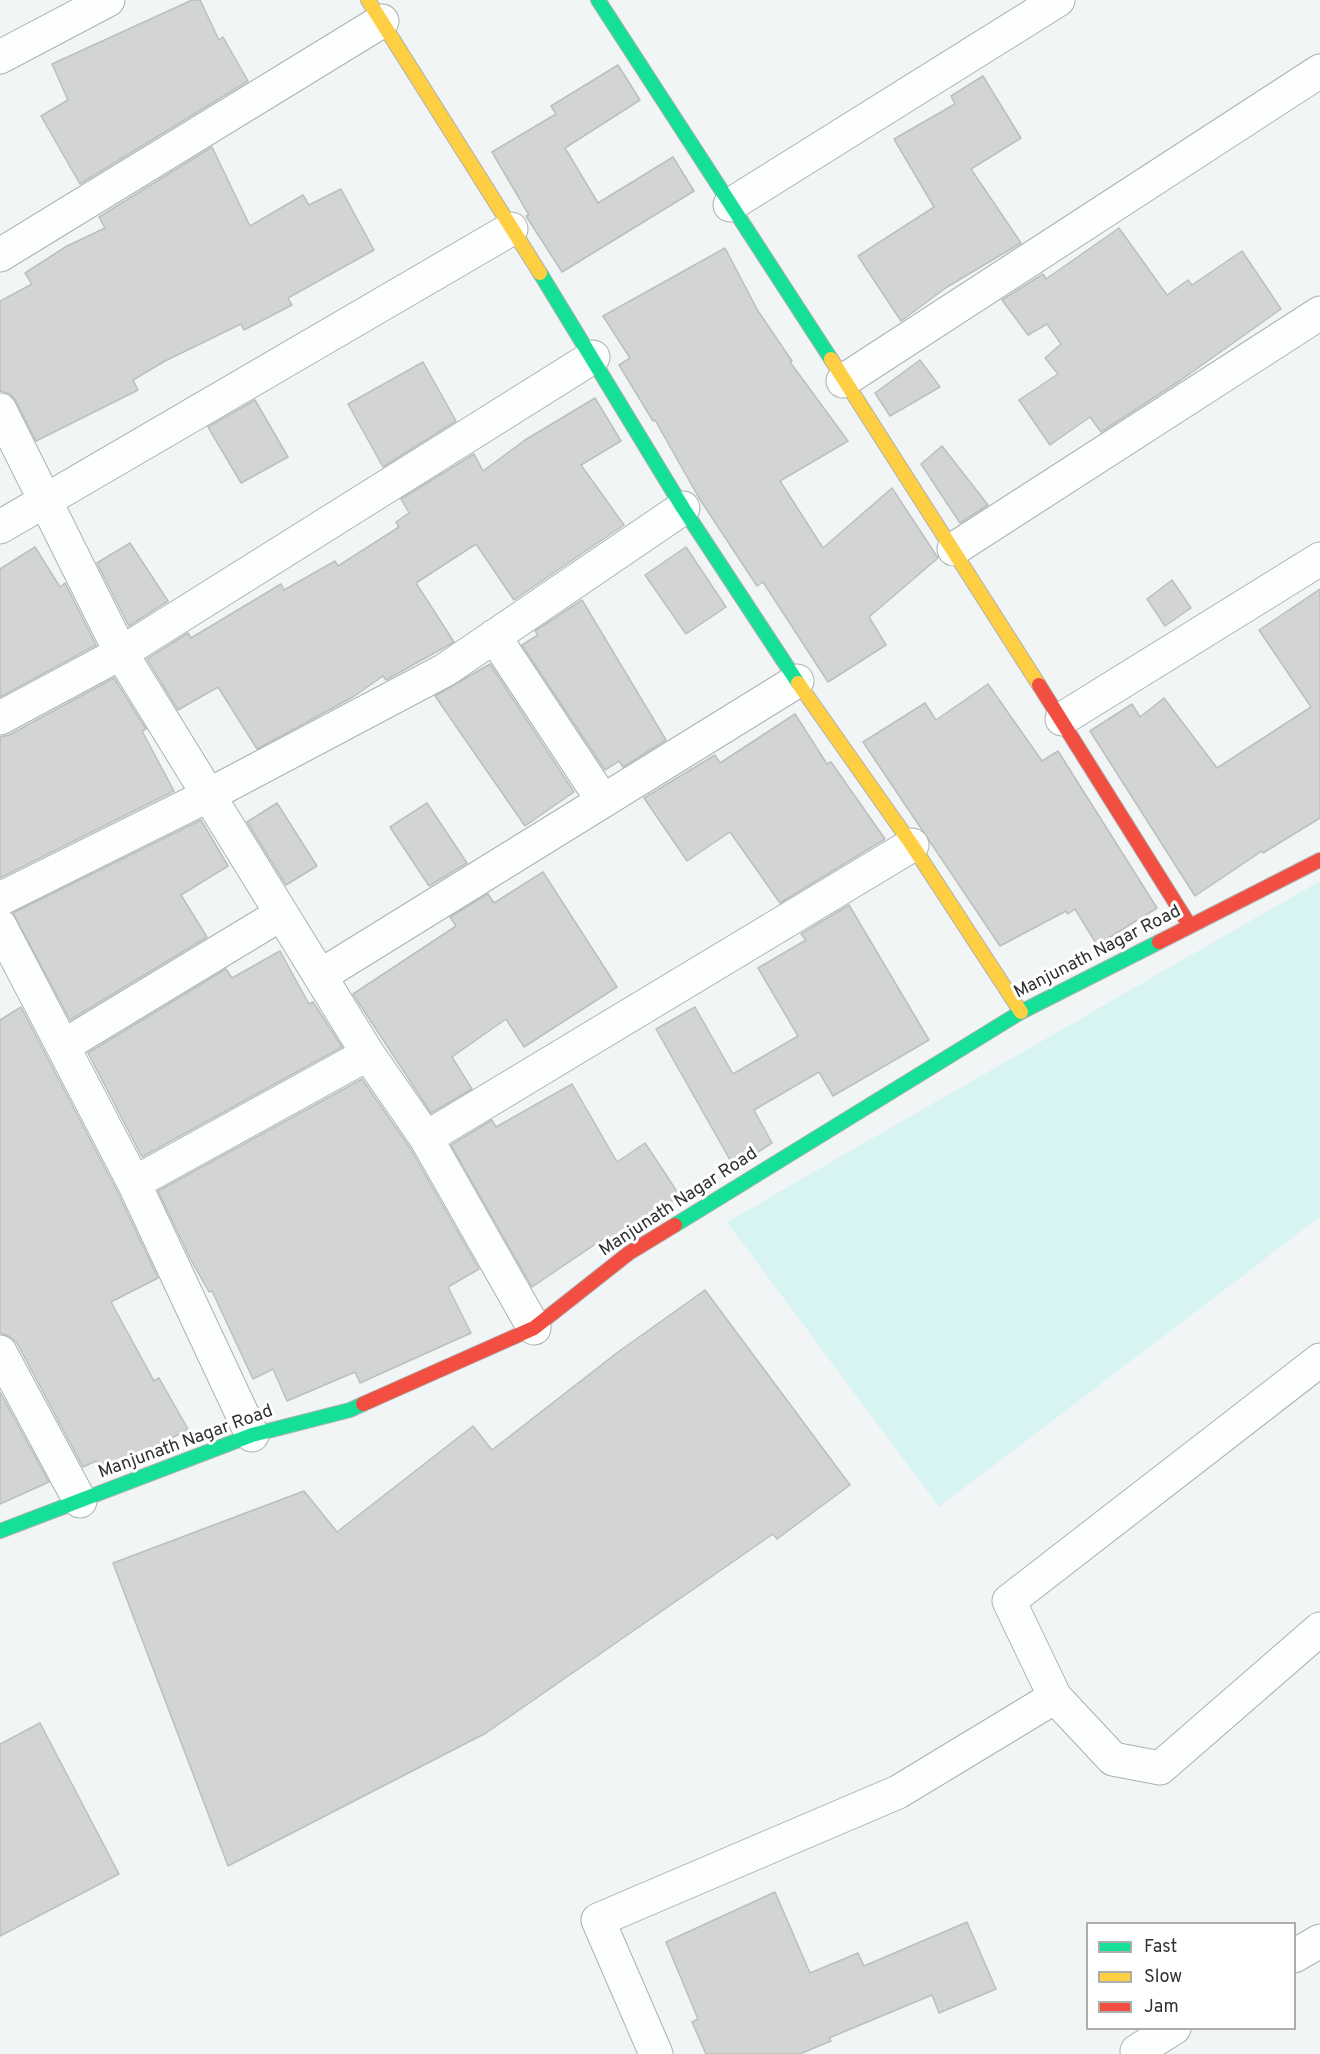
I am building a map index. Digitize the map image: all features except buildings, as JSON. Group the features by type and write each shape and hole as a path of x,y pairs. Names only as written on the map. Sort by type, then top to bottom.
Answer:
{"street":[{"path":"0,57 108,0"},
{"path":"598,0 954,549 1190,926"},
{"path":"730,205 1058,0"},
{"path":"0,255 375,10 593,357 684,508 797,681 912,845 1021,1012"},
{"path":"843,381 1320,71"},
{"path":"0,527 511,229"},
{"path":"954,549 1320,313"},
{"path":"0,718 121,653 593,357"},
{"path":"0,410 121,653 368,1054 426,1138 534,1328"},
{"path":"0,899 207,796 445,670 684,508"},
{"path":"1062,719 1320,559"},
{"path":"494,636 603,801"},
{"path":"320,976 797,681"},
{"path":"426,1138 912,845"},
{"name":"Manjunath Nagar Road","path":"0,1531 252,1435 350,1410 534,1328 629,1252 1021,1012 1320,860"},
{"path":"64,1045 281,914"},
{"path":"0,926 134,1183 252,1435"},
{"path":"134,1183 368,1054"},
{"path":"0,1352 80,1501"},
{"path":"1320,1360 1009,1601 1055,1697 1113,1759 1160,1768 1320,1629"},
{"path":"656,2054 597,1920 898,1792 1055,1697"},
{"path":"1296,1955 1320,1941"},
{"path":"1139,2054 1137,2050 1171,2030"}],"shaded area":[{"path":"1320,881 1320,1217 939,1507 727,1222"}],"traffic: fast":[{"path":"598,0 831,359"},
{"path":"540,273 683,508 798,683"},
{"path":"675,1225 1021,1012 1159,942"},
{"path":"0,1531 252,1435 350,1410 363,1404"}],"traffic: slow":[{"path":"368,0 540,273"},
{"path":"831,359 1039,685"},
{"path":"798,683 912,845 1021,1012"}],"traffic: jam":[{"path":"1039,685 1190,926"},
{"path":"1159,942 1320,860"},
{"path":"363,1404 534,1328 629,1253 675,1225"}]}
